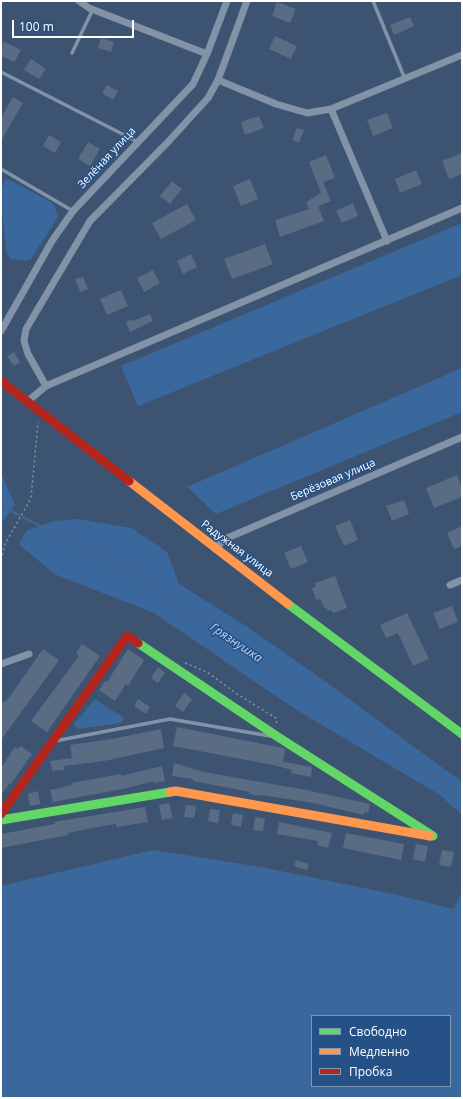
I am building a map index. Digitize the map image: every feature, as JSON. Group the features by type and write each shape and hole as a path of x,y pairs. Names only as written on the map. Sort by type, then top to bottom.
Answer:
{"street":[{"path":"79,1 94,9 206,54"},
{"name":"Зелёная улица","path":"1,331 52,241 73,211 192,84 228,1"},
{"path":"46,386 28,354 24,341 26,329 90,221 168,142 208,98 218,80 247,1"},
{"path":"218,80 276,104 307,113 331,109 462,55"},
{"path":"331,109 387,241"},
{"path":"28,401 46,386 462,208"},
{"name":"Радужная улица","path":"1,381 215,549 462,734"},
{"name":"Берёзовая улица","path":"215,549 224,538 462,437"},
{"path":"450,585 462,580"},
{"path":"1,814 127,636 276,736 432,836 176,791 1,820"},
{"path":"1,664 29,654"}],"lane":[{"path":"373,1 405,79"},
{"path":"72,53 94,9"},
{"path":"1,72 138,142"},
{"path":"1,169 73,211"},
{"path":"52,742 170,719 276,736"}],"path":[{"path":"1,560 5,544 32,498 39,410"},
{"path":"181,662 207,672 237,694 276,718 276,736"}],"shaded area":[{"path":"5,179 10,180 54,204 58,217 31,259 25,261 11,259 7,254 3,222 2,189"},
{"path":"462,223 462,275 138,406 121,366"},
{"path":"462,368 462,412 216,514 187,487"},
{"path":"1,473 15,505 1,524"},
{"path":"78,519 131,528 167,552 179,584 246,626 319,677 462,782 462,815 440,795 295,709 154,613 54,574 19,544 26,531 54,521"},
{"path":"95,699 124,718 121,723 77,729 74,724"},
{"path":"153,850 261,867 398,895 453,909 462,892 462,1098 1,1098 1,886"}],"building":[{"path":"277,2 296,9 290,23 272,16"},
{"path":"410,17 414,26 394,35 390,25"},
{"path":"275,36 297,46 291,59 269,49"},
{"path":"101,38 114,42 111,52 98,48"},
{"path":"3,41 21,50 14,62 1,56"},
{"path":"31,59 46,69 39,79 24,70"},
{"path":"107,85 118,91 113,100 102,93"},
{"path":"13,97 23,103 1,141 1,118"},
{"path":"387,113 393,128 373,136 367,120"},
{"path":"259,116 264,128 245,135 241,122"},
{"path":"297,128 304,130 299,143 292,140"},
{"path":"49,135 61,142 55,153 43,146"},
{"path":"88,142 100,149 90,166 78,159"},
{"path":"462,153 462,174 449,179 442,161"},
{"path":"326,155 335,178 323,182 331,201 318,206 324,221 280,237 275,220 309,209 306,202 321,193 309,162"},
{"path":"416,170 422,184 400,193 395,179"},
{"path":"250,179 258,199 241,206 233,186"},
{"path":"172,181 182,189 170,204 160,196"},
{"path":"353,203 358,216 342,223 336,211"},
{"path":"187,204 196,220 161,239 152,223"},
{"path":"265,244 273,264 232,279 224,259"},
{"path":"191,254 197,267 183,274 177,261"},
{"path":"153,270 160,283 144,292 137,278"},
{"path":"83,277 88,289 80,292 75,279"},
{"path":"121,290 128,306 107,315 100,299"},
{"path":"150,314 153,321 130,332 126,322 132,319 133,321"},
{"path":"14,352 20,362 14,366 7,356"},
{"path":"457,475 462,487 462,497 434,508 426,488"},
{"path":"404,500 409,514 392,521 386,506"},
{"path":"350,520 358,540 344,546 335,526"},
{"path":"462,526 462,546 454,549 447,533"},
{"path":"301,546 308,562 291,569 284,553"},
{"path":"335,576 347,608 333,613 331,610 328,611 326,607 324,608 321,599 316,600 312,588 316,587 315,583"},
{"path":"452,606 458,622 440,629 433,613"},
{"path":"407,613 429,659 413,666 398,633 386,638 380,625"},
{"path":"82,644 100,656 47,732 31,721 79,656 76,653"},
{"path":"43,649 59,660 1,740 1,706 4,701 6,702"},
{"path":"128,649 144,660 128,686 126,684 115,701 99,690 105,681 107,682"},
{"path":"158,667 165,673 158,683 151,678"},
{"path":"184,693 192,699 183,712 175,706"},
{"path":"138,699 150,707 146,714 134,706"},
{"path":"177,727 283,748 285,749 283,762 312,767 311,777 291,773 292,770 273,765 173,746"},
{"path":"161,729 164,748 104,761 64,766 64,770 52,771 50,761 72,758 70,745 112,739"},
{"path":"21,746 32,754 11,784 10,783 1,795 1,768 15,747 18,749"},
{"path":"174,763 204,772 306,790 370,804 368,813 365,812 364,815 313,803 249,794 250,792 193,781 193,779 172,776"},
{"path":"162,766 165,781 154,783 154,781 123,789 53,802 50,790 72,785 71,783 121,774 121,776"},
{"path":"38,791 40,804 30,806 28,794"},
{"path":"169,803 173,818 162,820 159,805"},
{"path":"186,805 196,806 194,818 184,817"},
{"path":"145,807 148,822 117,827 116,824 97,827 68,833 68,835 1,848 1,834 55,824 54,822"},
{"path":"210,809 220,810 218,823 208,821"},
{"path":"233,813 243,815 241,827 231,825"},
{"path":"255,817 265,819 263,831 253,830"},
{"path":"279,822 332,833 328,848 317,845 318,841 277,834"},
{"path":"346,833 404,844 401,860 343,848"},
{"path":"416,844 428,846 425,862 413,859"},
{"path":"442,850 454,852 451,867 439,865"},
{"path":"296,860 309,864 307,870 294,866"}],"waterway":[{"name":"Грязнушка","path":"1,506 129,571 310,695 462,795"}],"traffic: fast":[{"path":"288,604 462,734"},
{"path":"138,643 278,737 433,836 430,836"},
{"path":"1,820 170,792"}],"traffic: slow":[{"path":"129,481 288,604"},
{"path":"170,792 176,791 430,836"}],"traffic: jam":[{"path":"1,381 129,481"},
{"path":"1,814 127,636 138,643"}]}
